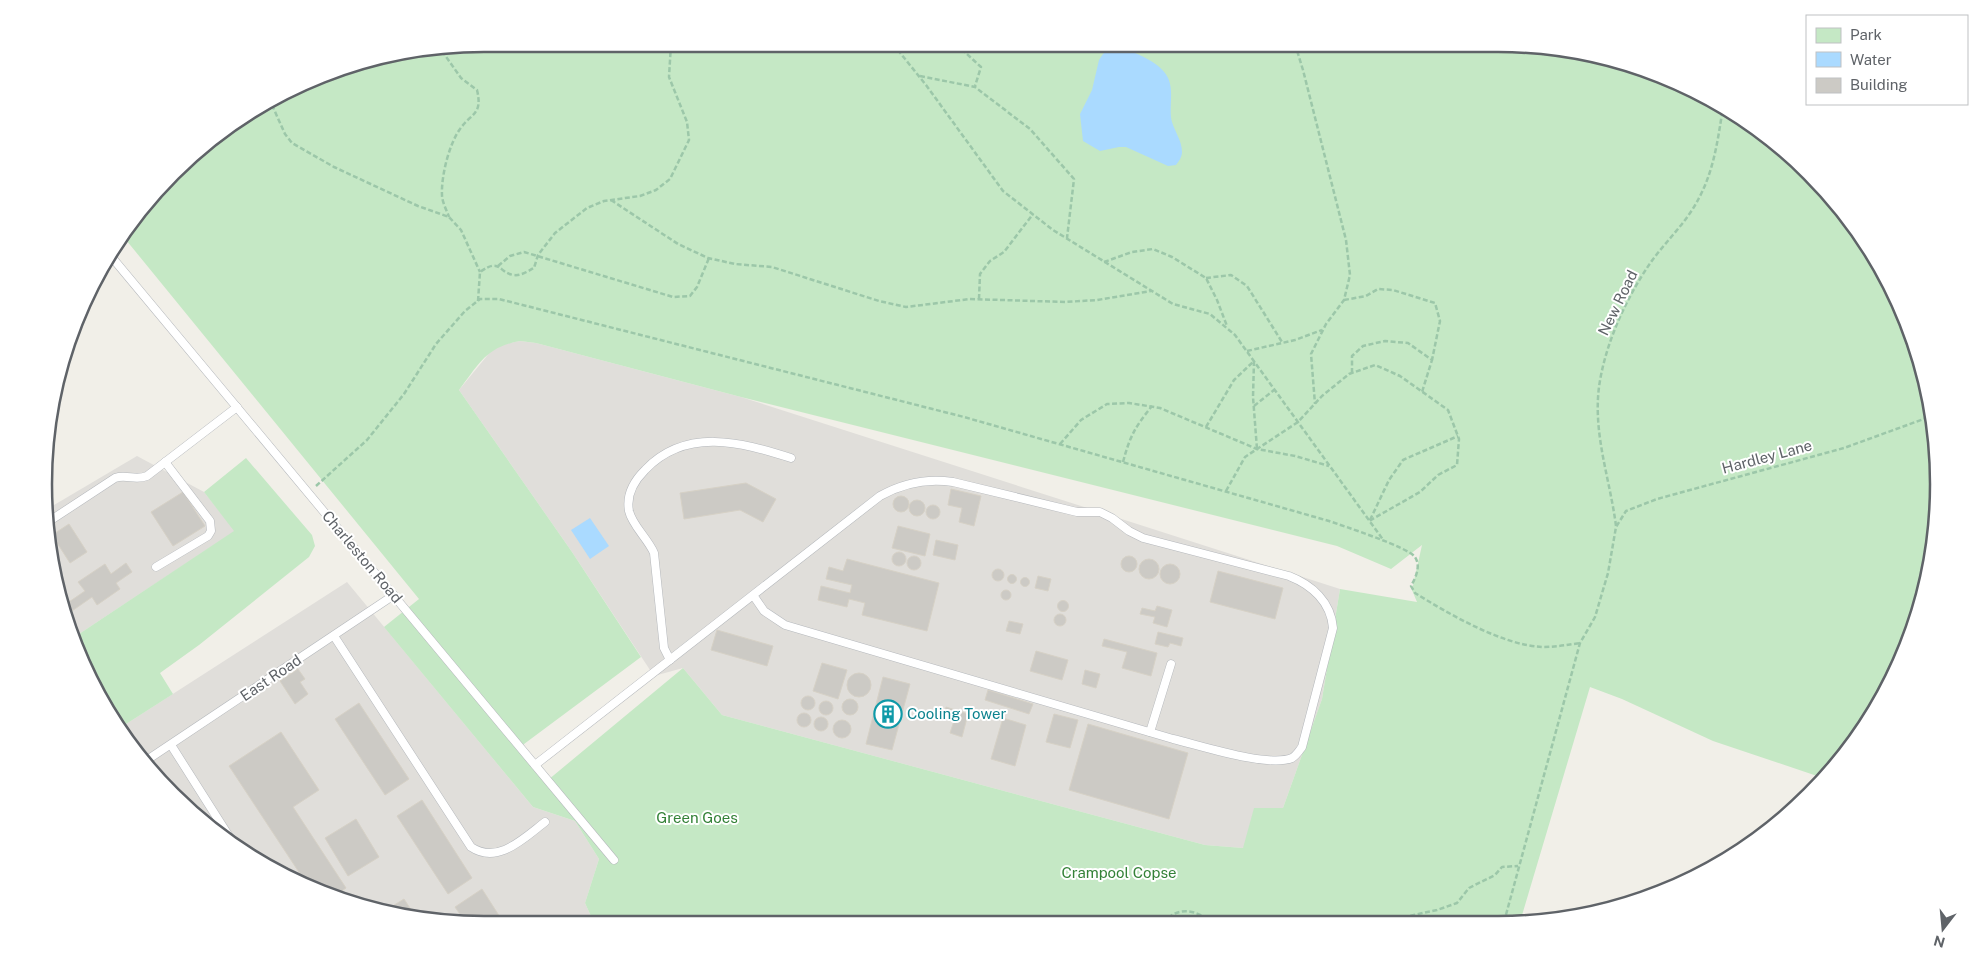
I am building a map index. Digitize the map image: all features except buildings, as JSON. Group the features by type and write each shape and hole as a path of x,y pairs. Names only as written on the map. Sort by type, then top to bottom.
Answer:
{"lane":[{"name":"Charleston Road","path":"115,261 614,860"},
{"path":"54,518 115,478 122,476 141,478 237,407"},
{"path":"670,660 664,648 654,553 629,511 629,496 632,485 663,454 697,443 717,441 734,443 757,447 791,458"},
{"path":"156,567 208,536 211,531 210,521 165,462"},
{"path":"535,765 670,660 753,595 880,496 907,484 941,480 1077,512 1100,512 1143,538 1289,576 1303,582 1320,596 1329,611 1333,628 1302,747 1298,754 1291,758 1262,760 1150,732 785,625 770,616 753,595"},
{"name":"East Road","path":"151,758 394,595"},
{"path":"334,636 471,847 489,853 503,851 545,822"},
{"path":"1150,732 1171,664"},
{"path":"171,745 224,829"}],"path":[{"path":"480,272 489,265 498,266 513,275 523,274 534,268 538,255 555,233 587,208 611,200 640,196 656,190 670,178 689,140 688,122 669,77 671,52"},
{"path":"900,52 1003,191 1067,239 1104,262 1173,304 1210,314 1235,335 1384,541"},
{"path":"964,52 981,68 975,87"},
{"path":"1297,52 1346,240 1350,275 1344,300 1323,330 1311,354 1315,404"},
{"path":"444,54 461,78 477,90 480,102 472,118 460,129 447,159 441,197 449,217 461,230 480,272 478,301"},
{"path":"919,76 975,87 1030,129 1074,179 1067,239"},
{"path":"273,107 285,134 292,143 334,167 418,206 449,217"},
{"name":"New Road","path":"1616,528 1598,427 1599,387 1603,365 1618,323 1638,284 1651,263 1698,200 1706,183 1717,147 1722,114"},
{"path":"611,200 678,244 709,258 735,264 772,267 879,301 906,307 979,300 1065,302 1097,300 1152,291"},
{"path":"979,300 980,274 990,261 1004,252 1033,214"},
{"path":"1104,262 1132,252 1153,249 1172,257 1206,278 1218,300 1228,328"},
{"path":"498,266 510,256 524,252 673,297 690,296 697,287 709,258"},
{"path":"1206,278 1232,275 1247,286 1282,342"},
{"path":"1344,300 1366,296 1378,289 1393,290 1435,304 1440,320 1432,360 1422,392"},
{"path":"308,493 332,474 367,440 404,394 436,344 465,311 478,301 488,298 499,299 964,417 1329,521 1384,541 1412,554 1417,562 1412,590 1432,604 1493,634 1524,644 1559,646 1580,643"},
{"path":"1246,351 1323,330"},
{"path":"1352,373 1352,356 1363,346 1385,341 1408,343 1432,360"},
{"path":"1254,361 1254,406 1258,449"},
{"path":"1206,427 1234,380 1254,361"},
{"path":"1226,491 1245,457 1298,422 1315,404 1352,373 1374,365 1400,376 1448,410 1458,436 1457,465 1438,475 1420,492 1369,521"},
{"path":"1254,406 1275,390"},
{"path":"1060,444 1081,420 1107,404 1129,403 1160,408 1258,449 1330,466"},
{"path":"1123,462 1130,436 1152,406"},
{"name":"Hardley Lane","path":"1616,528 1626,511 1634,506 1844,448 1925,418"},
{"path":"1369,521 1389,480 1403,460 1458,436"},
{"path":"1506,916 1580,643 1595,617 1601,600 1616,528"},
{"path":"1409,916 1437,910 1457,903 1469,888 1495,875 1502,867 1519,866"},
{"path":"1169,916 1186,911 1204,916"}],"shaded area":[{"path":"520,341 536,343 741,397 1340,589 1322,699 1283,808 1243,848 1205,845 722,715 683,668 654,676 572,552 459,390 491,351 504,344"},
{"path":"137,456 204,492 235,531 79,634 61,569 53,506"},
{"path":"347,582 533,807 575,821 599,859 585,903 591,916 456,916 428,913 373,902 319,884 268,859 244,844 200,809 160,769 125,725"}],"green space":[{"path":"1499,52 1555,56 1610,67 1664,85 1715,110 1739,125 1783,160 1823,200 1858,244 1886,293 1898,319 1916,373 1927,428 1930,456 1930,513 1927,541 1916,596 1908,623 1898,650 1873,701 1858,725 1823,769 1817,776 1713,741 1622,699 1590,687 1522,916 591,916 585,903 599,859 575,821 533,807 384,627 419,599 127,241 179,179 222,142 268,110 319,85 346,75 400,61 456,53","holes":["520,341 536,343 741,397 1337,546 1391,569 1422,545 1412,590 1417,602 1340,589 1322,699 1283,808 1254,808 1243,848 1205,845 722,715 683,668 548,780 520,747 641,657 572,552 459,390 478,365 491,352"]},
{"path":"246,458 312,535 315,546 309,557 199,645 160,673 173,694 125,725 97,676 79,634 234,531 204,492"}],"water":[{"path":"1106,52 1132,52 1150,60 1165,73 1171,91 1172,122 1182,148 1181,156 1176,165 1168,166 1126,147 1100,151 1083,141 1080,114 1092,90 1099,60"},
{"path":"590,518 609,546 590,559 571,530"}],"place":[{"name":"Cooling Tower","path":"888,714"}],"park label":[{"name":"Green Goes","path":"697,818"},
{"name":"Crampool Copse","path":"1119,873"}]}
